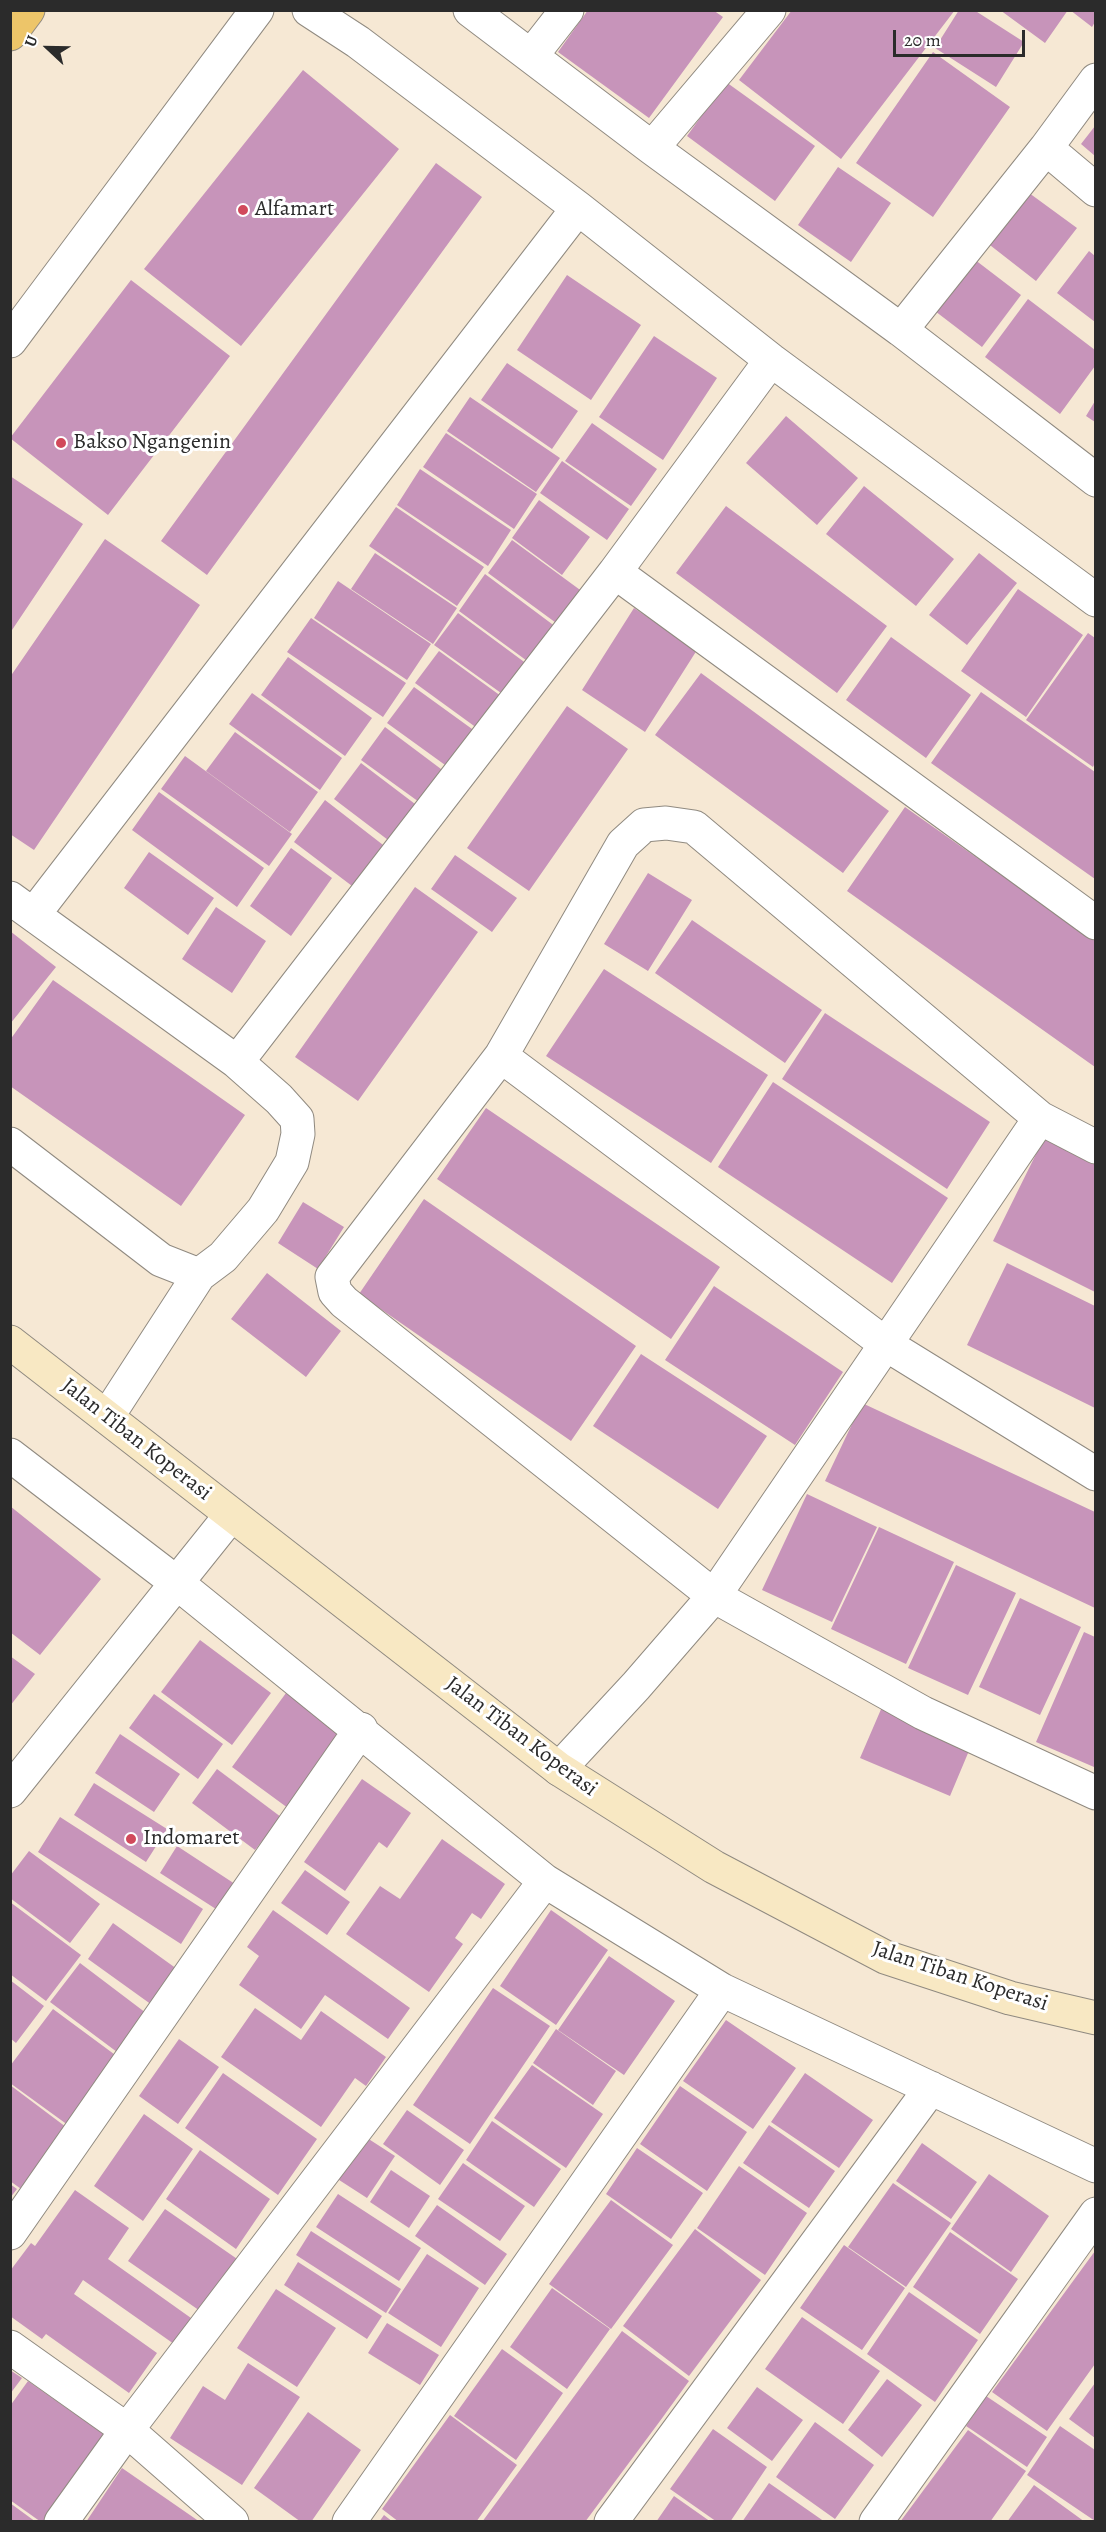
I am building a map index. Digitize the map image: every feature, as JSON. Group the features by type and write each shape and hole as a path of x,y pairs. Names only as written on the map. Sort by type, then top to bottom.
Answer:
{"street":[{"path":"10,341 257,10"},
{"path":"309,10 358,42 578,208 771,360 1095,600"},
{"path":"470,10 652,148 901,330 1095,480"},
{"path":"531,56 567,10"},
{"path":"652,148 762,13"},
{"path":"901,330 1046,148 1095,80"},
{"path":"1046,148 1095,189"},
{"path":"108,1417 199,1275 223,1257 263,1210 292,1162 298,1134 297,1119 279,1099 237,1062 22,906 578,208"},
{"path":"237,1062 615,572 771,360"},
{"path":"615,572 1095,923"},
{"path":"1095,1147 1040,1118 694,827 666,823 644,825 623,844 501,1056 332,1277 334,1292 344,1302 714,1596 923,1713 1095,1793"},
{"path":"501,1056 887,1345 1095,1474"},
{"path":"559,1769 636,1686 714,1596 1040,1118"},
{"path":"10,1144 161,1260 199,1275"},
{"name":"Jalan Tiban Koperasi","path":"10,1342 559,1769 714,1867 885,1957 1010,1998 1095,2018"},
{"path":"10,1455 177,1583 545,1881 722,1990 1095,2166"},
{"path":"10,1791 231,1515"},
{"path":"10,2233 361,1730"},
{"path":"61,2522 127,2430 545,1881"},
{"path":"349,2522 722,1990"},
{"path":"611,2522 931,2088"},
{"path":"876,2522 1095,2214"},
{"path":"10,2347 127,2430 232,2522"}],"building":[{"path":"588,10 713,10 723,17 649,118 558,52"},
{"path":"792,10 955,10 841,159 739,80"},
{"path":"959,10 974,10 1024,42 996,87 935,48"},
{"path":"1000,10 1068,10 1045,43"},
{"path":"1070,10 1095,10 1095,22 1092,27"},
{"path":"933,52 1010,107 933,217 856,163"},
{"path":"303,70 399,149 241,346 144,269"},
{"path":"726,82 815,146 775,201 687,136"},
{"path":"1095,126 1095,156 1081,144"},
{"path":"436,163 482,197 207,575 161,541"},
{"path":"838,167 891,203 851,262 798,225"},
{"path":"1025,190 1077,228 1036,281 986,242"},
{"path":"1089,251 1095,256 1095,322 1057,293"},
{"path":"970,256 1021,295 982,347 931,308"},
{"path":"567,275 641,325 591,400 517,350"},
{"path":"131,280 230,356 108,515 10,438"},
{"path":"1028,299 1095,350 1095,366 1060,414 985,357"},
{"path":"654,336 717,378 663,460 599,417"},
{"path":"507,363 578,411 552,449 481,400"},
{"path":"470,397 560,458 536,492 447,431"},
{"path":"1095,401 1095,422 1086,416"},
{"path":"786,416 858,478 817,525 746,463"},
{"path":"592,423 657,469 631,506 565,461"},
{"path":"446,433 537,494 514,529 423,467"},
{"path":"562,461 629,509 607,540 540,493"},
{"path":"420,469 511,530 488,566 397,505"},
{"path":"10,476 83,524 10,633"},
{"path":"864,486 954,559 916,606 826,534"},
{"path":"539,500 590,537 562,575 512,538"},
{"path":"726,506 887,626 837,693 676,573"},
{"path":"396,507 484,567 457,606 369,546"},
{"path":"105,539 200,605 34,850 10,834 10,677"},
{"path":"512,540 587,595 563,628 488,573"},
{"path":"375,553 457,608 433,644 351,589"},
{"path":"979,553 1017,583 967,645 929,615"},
{"path":"485,574 560,630 534,666 459,611"},
{"path":"338,581 431,644 407,680 314,618"},
{"path":"1018,589 1083,635 1026,717 961,671"},
{"path":"634,608 697,650 645,732 582,690"},
{"path":"458,613 531,667 508,698 434,645"},
{"path":"311,618 406,683 383,717 287,652"},
{"path":"1088,633 1095,638 1095,763 1093,767 1026,720"},
{"path":"891,637 971,695 926,758 846,700"},
{"path":"439,651 505,699 481,731 415,683"},
{"path":"288,657 372,718 345,756 261,695"},
{"path":"701,673 889,811 843,873 655,735"},
{"path":"414,687 479,734 452,770 387,723"},
{"path":"981,692 1095,772 1095,879 931,763"},
{"path":"252,693 342,758 320,790 229,724"},
{"path":"567,706 628,749 529,891 467,848"},
{"path":"385,727 449,775 426,807 361,760"},
{"path":"235,732 318,792 290,832 206,771"},
{"path":"185,756 292,834 269,866 161,789"},
{"path":"361,763 419,807 392,843 334,799"},
{"path":"159,792 264,868 237,907 132,830"},
{"path":"325,800 387,848 356,889 294,842"},
{"path":"905,807 1095,941 1095,1067 847,891"},
{"path":"291,848 332,878 291,936 250,906"},
{"path":"149,852 214,898 188,935 124,888"},
{"path":"455,855 517,898 492,932 431,889"},
{"path":"648,873 692,900 648,971 604,944"},
{"path":"415,887 478,932 358,1101 295,1057"},
{"path":"216,907 266,941 232,993 182,959"},
{"path":"692,920 822,1010 785,1063 655,973"},
{"path":"10,931 56,967 10,1024"},
{"path":"604,969 768,1075 711,1163 546,1056"},
{"path":"53,980 245,1115 181,1206 10,1086 10,1040"},
{"path":"825,1013 990,1122 947,1189 782,1079"},
{"path":"773,1082 948,1198 892,1283 718,1167"},
{"path":"486,1108 720,1267 671,1339 437,1179"},
{"path":"1044,1138 1095,1164 1095,1292 993,1241"},
{"path":"424,1199 636,1346 571,1441 359,1294"},
{"path":"303,1202 344,1227 318,1269 278,1243"},
{"path":"1007,1263 1095,1306 1095,1408 967,1345"},
{"path":"267,1273 341,1331 306,1377 231,1319"},
{"path":"714,1286 843,1372 795,1445 665,1360"},
{"path":"641,1354 767,1436 718,1509 593,1426"},
{"path":"862,1403 1095,1512 1095,1608 825,1481"},
{"path":"807,1494 877,1527 832,1622 762,1590"},
{"path":"10,1506 101,1579 40,1655 10,1632"},
{"path":"879,1527 954,1562 906,1664 831,1629"},
{"path":"956,1565 1016,1593 968,1695 908,1668"},
{"path":"1020,1598 1081,1627 1040,1715 979,1687"},
{"path":"1084,1632 1095,1637 1094,1767 1036,1742"},
{"path":"200,1640 271,1693 232,1745 161,1692"},
{"path":"10,1656 35,1674 10,1706"},
{"path":"286,1693 345,1738 292,1811 232,1767"},
{"path":"154,1694 223,1744 198,1779 129,1728"},
{"path":"882,1707 971,1746 950,1796 860,1758"},
{"path":"120,1734 180,1774 154,1812 95,1773"},
{"path":"217,1769 281,1817 255,1850 192,1803"},
{"path":"362,1779 411,1813 387,1848 379,1842 345,1891 304,1862"},
{"path":"94,1783 167,1829 146,1862 74,1815"},
{"path":"60,1817 203,1909 181,1944 38,1852"},
{"path":"442,1839 505,1884 481,1919 472,1913 455,1938 463,1944 429,1992 346,1934 380,1886 400,1899"},
{"path":"177,1846 235,1884 219,1911 160,1873"},
{"path":"29,1851 100,1904 70,1943 10,1898 10,1876"},
{"path":"305,1870 350,1902 327,1935 281,1903"},
{"path":"10,1902 81,1955 46,2001 10,1974"},
{"path":"273,1910 410,2008 388,2039 325,1995 301,2029 239,1985 259,1956 247,1947"},
{"path":"551,1910 608,1950 556,2025 500,1986"},
{"path":"113,1923 177,1969 152,2005 88,1959"},
{"path":"609,1956 675,2001 624,2075 558,2030"},
{"path":"80,1963 146,2013 117,2052 50,2002"},
{"path":"10,1980 44,2006 16,2043 10,2038"},
{"path":"493,1988 550,2026 470,2144 413,2105"},
{"path":"255,2008 301,2040 321,2011 386,2057 366,2086 355,2078 321,2127 221,2057"},
{"path":"53,2009 122,2060 72,2128 10,2083 10,2066"},
{"path":"726,2020 796,2068 753,2129 683,2081"},
{"path":"556,2029 616,2071 593,2105 533,2063"},
{"path":"179,2039 219,2067 178,2124 139,2096"},
{"path":"532,2065 603,2114 566,2168 494,2118"},
{"path":"223,2073 317,2139 278,2195 185,2128"},
{"path":"805,2073 873,2120 839,2168 771,2122"},
{"path":"10,2085 70,2130 24,2191 10,2181"},
{"path":"680,2086 747,2132 707,2191 640,2144"},
{"path":"407,2110 464,2150 440,2185 383,2144"},
{"path":"144,2114 193,2149 143,2221 94,2186"},
{"path":"492,2121 561,2169 534,2207 466,2160"},
{"path":"769,2125 835,2171 809,2208 743,2163"},
{"path":"364,2136 395,2156 367,2198 336,2178"},
{"path":"922,2143 977,2182 951,2219 896,2181"},
{"path":"637,2148 703,2193 671,2239 606,2194"},
{"path":"200,2150 270,2199 236,2249 166,2199"},
{"path":"463,2163 525,2206 500,2241 438,2199"},
{"path":"739,2166 807,2213 765,2275 697,2228"},
{"path":"391,2170 430,2196 409,2228 370,2202"},
{"path":"989,2174 1049,2216 1011,2272 951,2229"},
{"path":"893,2183 951,2223 906,2287 848,2247"},
{"path":"10,2184 17,2189 10,2198"},
{"path":"75,2190 129,2228 108,2259 191,2318 174,2344 83,2280 74,2294 157,2353 129,2393 46,2334 42,2339 10,2316 10,2271 31,2243 35,2246"},
{"path":"338,2194 421,2248 399,2281 316,2227"},
{"path":"611,2200 673,2245 611,2329 549,2284"},
{"path":"437,2205 507,2254 485,2285 415,2236"},
{"path":"165,2209 243,2263 203,2313 128,2261"},
{"path":"695,2229 761,2280 689,2376 623,2326"},
{"path":"311,2231 401,2289 386,2313 296,2255"},
{"path":"950,2232 1018,2279 980,2334 913,2287"},
{"path":"844,2245 905,2288 862,2350 800,2308"},
{"path":"1095,2251 1095,2364 1047,2431 992,2392"},
{"path":"427,2254 479,2288 441,2347 388,2313"},
{"path":"298,2262 382,2316 367,2339 284,2285"},
{"path":"552,2288 610,2329 567,2389 510,2347"},
{"path":"276,2289 336,2328 297,2387 237,2348"},
{"path":"909,2292 978,2340 935,2402 867,2354"},
{"path":"802,2317 880,2371 843,2424 765,2369"},
{"path":"387,2323 439,2355 420,2385 368,2353"},
{"path":"622,2331 689,2381 660,2421 585,2522 482,2522"},
{"path":"502,2349 563,2393 516,2460 454,2416"},
{"path":"248,2363 300,2397 242,2485 170,2438 203,2386 225,2400"},
{"path":"10,2370 22,2378 10,2394"},
{"path":"887,2379 922,2405 882,2457 848,2430"},
{"path":"28,2381 112,2440 55,2522 41,2522 10,2500 10,2406"},
{"path":"1095,2383 1095,2438 1069,2419"},
{"path":"757,2387 803,2420 772,2461 727,2428"},
{"path":"986,2396 1047,2437 1027,2467 966,2426"},
{"path":"308,2412 361,2450 311,2522 301,2522 254,2488"},
{"path":"450,2415 517,2465 476,2522 399,2522 382,2509"},
{"path":"815,2422 874,2465 835,2519 776,2477"},
{"path":"1060,2426 1095,2450 1095,2521 1027,2475"},
{"path":"713,2429 767,2467 730,2522 717,2522 670,2489"},
{"path":"968,2430 1026,2471 990,2522 900,2522"},
{"path":"122,2468 200,2522 86,2522"},
{"path":"769,2483 825,2522 742,2522"},
{"path":"1034,2485 1085,2522 1007,2522"},
{"path":"674,2496 711,2522 656,2522"},
{"path":"10,2503 36,2522 10,2522"},
{"path":"384,2515 393,2522 379,2522"}],"place":[{"name":"Alfamart","path":"243,210"},
{"name":"Bakso Ngangenin","path":"61,443"},
{"name":"Indomaret","path":"131,1839"}]}
